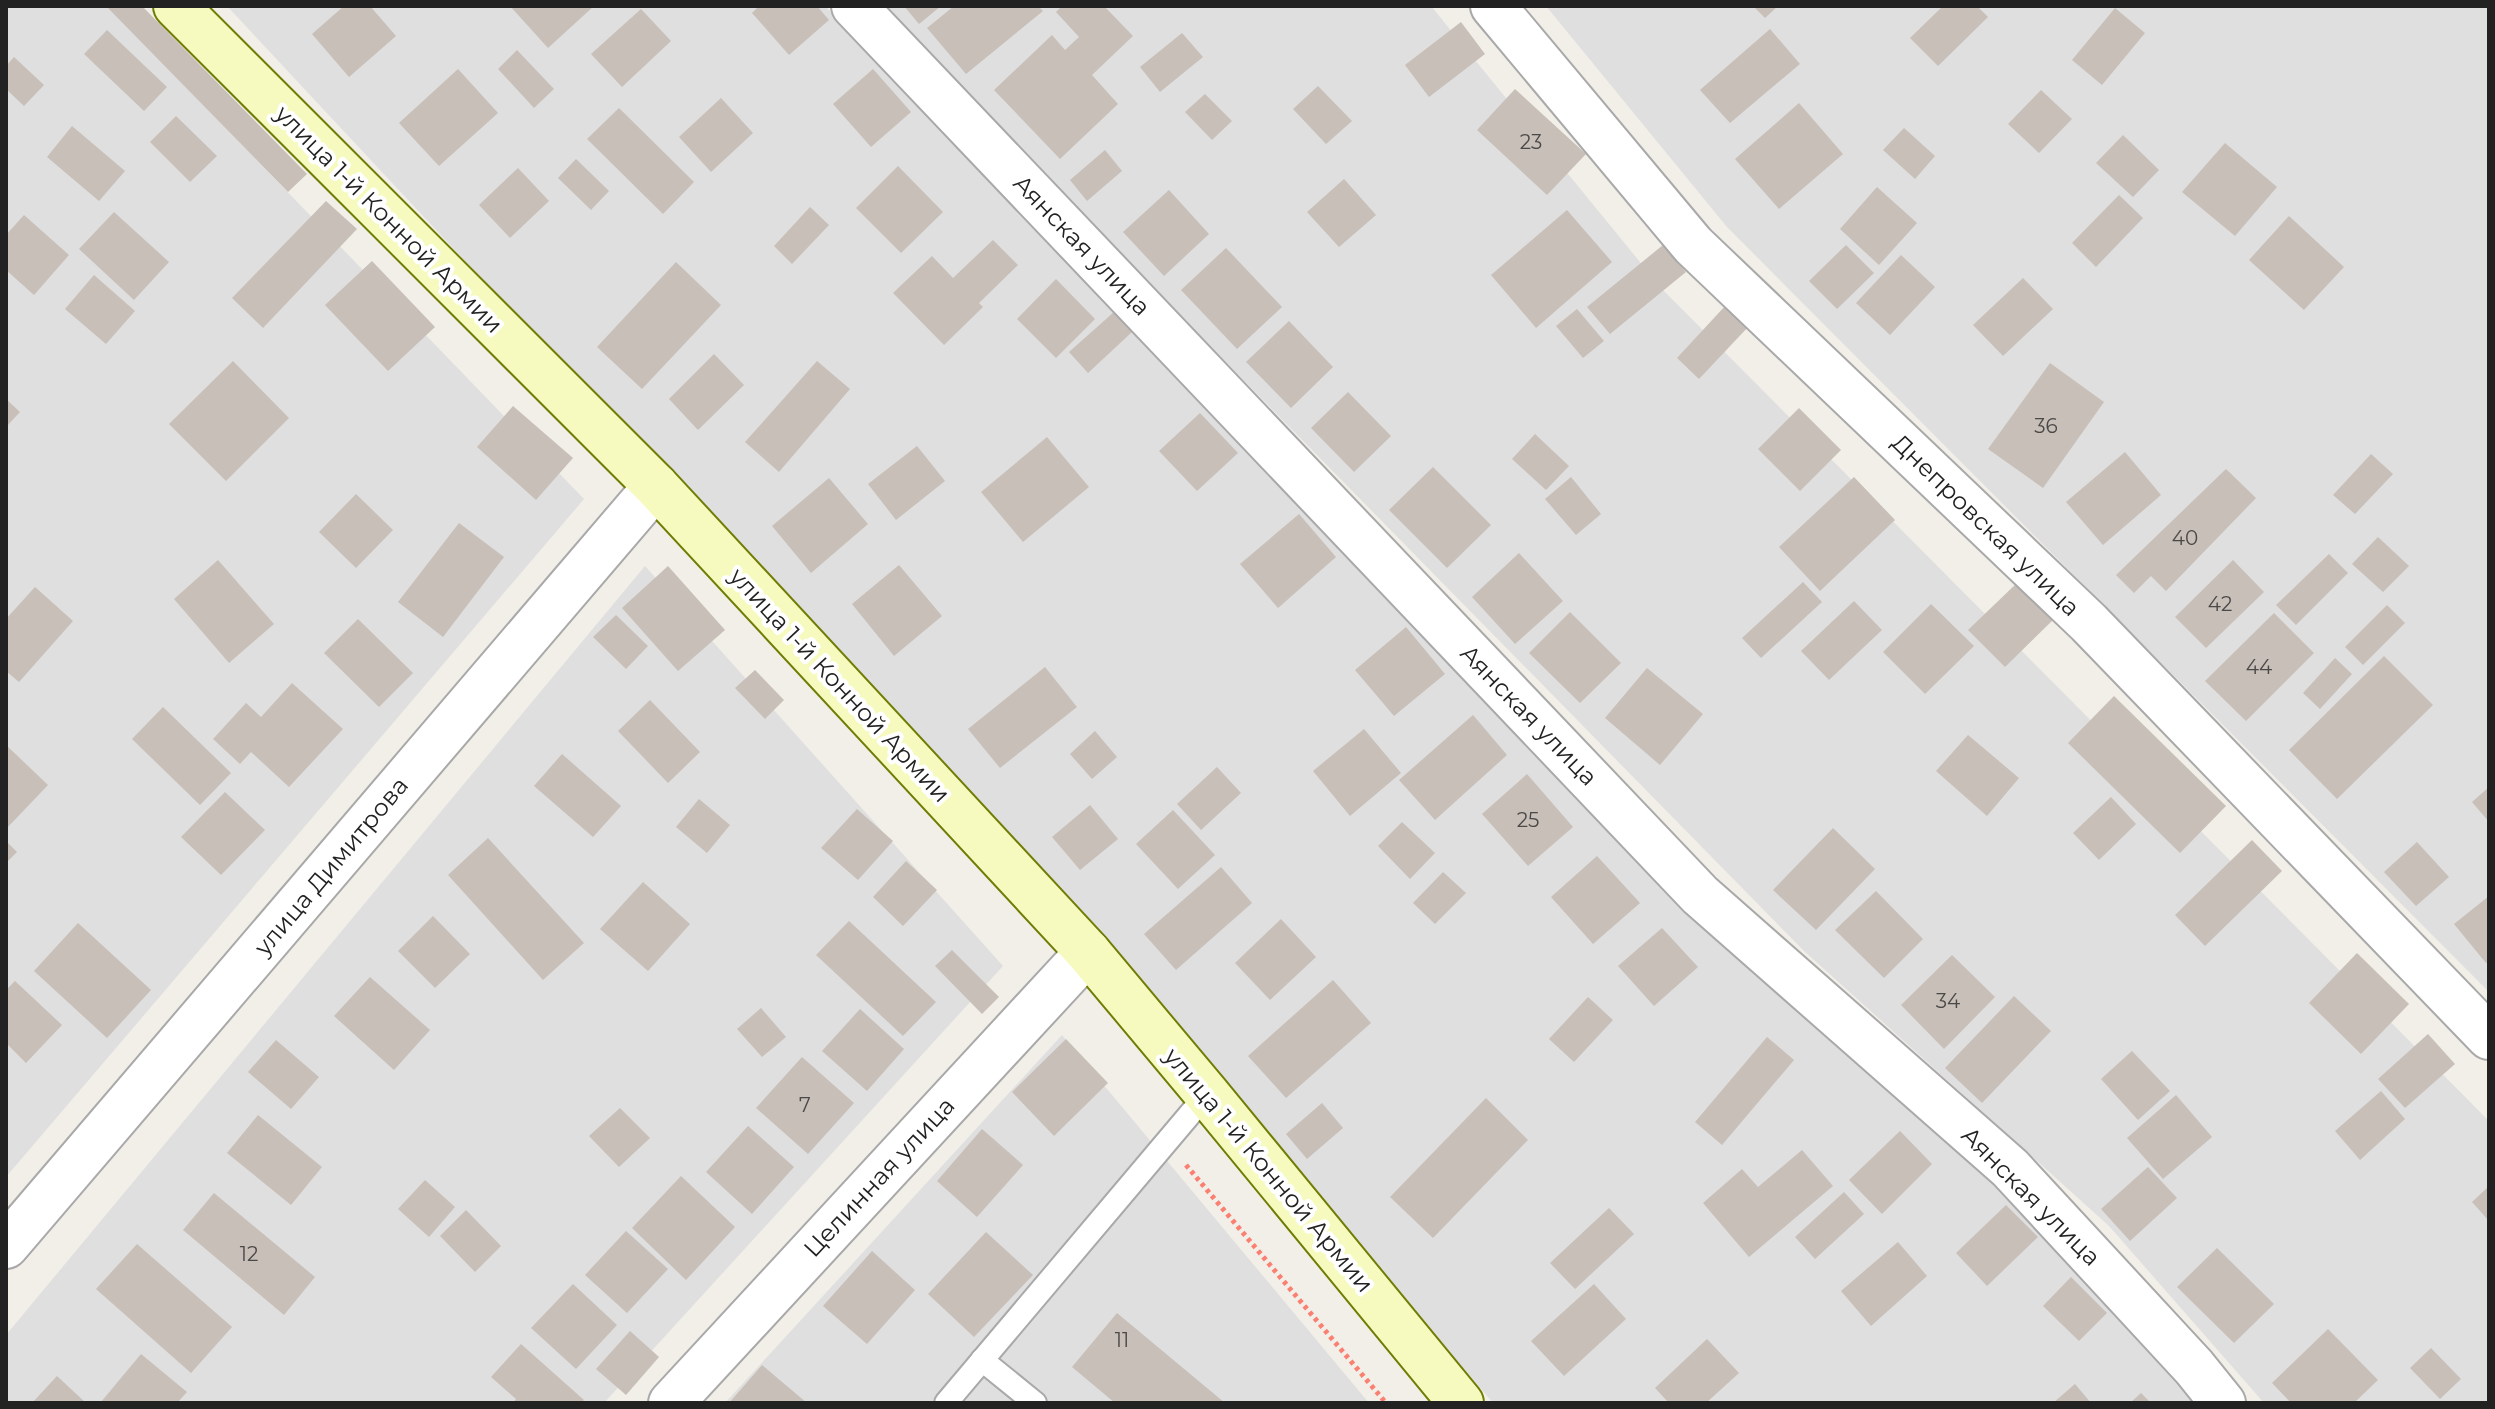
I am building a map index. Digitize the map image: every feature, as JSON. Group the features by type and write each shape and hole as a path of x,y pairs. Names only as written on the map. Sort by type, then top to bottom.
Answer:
{"street":[{"name":"улица 1-й Конной Армии","path":"176,6 656,486 1088,952 1461,1403"},
{"name":"Аянская улица","path":"854,6 1700,895 2010,1168 2194,1367 2223,1403"},
{"name":"Днепровская улица","path":"1493,6 1693,245 2089,623 2489,1037"},
{"name":"улица Димитрова","path":"6,1246 656,486"},
{"name":"Целинная улица","path":"671,1403 1088,952"}],"lane":[{"path":"946,1403 1207,1094"},
{"path":"982,1360 1035,1403"}],"path":[{"path":"1166,1142 1386,1403"}],"shaded area":[{"path":"6,6 108,6 584,499 6,1177"},
{"path":"227,6 825,6 1653,865 2068,1255 2195,1403 1493,1403 1096,937"},
{"path":"876,6 1431,6 1662,289 2489,1121 2489,1403 2264,1403 2109,1226 1804,951"},
{"path":"1546,6 2489,6 2489,992 1727,227"},
{"path":"645,566 1003,966 604,1403 6,1403 6,1335"},
{"path":"1062,1035 1369,1403 725,1403"}],"building":[{"path":"106,6 142,6 307,174 288,192"},
{"path":"344,6 370,6 396,36 349,77 312,34"},
{"path":"510,6 594,6 548,48"},
{"path":"759,6 817,6 829,20 789,55 752,13"},
{"path":"904,6 941,6 919,24"},
{"path":"954,6 1038,6 1043,11 966,74 927,28"},
{"path":"1062,6 1104,6 1133,36 1092,75 1118,104 1060,159 994,90 1052,35 1065,50 1079,37 1056,12"},
{"path":"1753,6 1778,6 1765,18"},
{"path":"1943,6 1977,6 1988,17 1938,66 1910,38"},
{"path":"2115,8 2145,33 2102,85 2072,60"},
{"path":"641,9 671,41 622,87 591,54"},
{"path":"1461,22 1485,54 1429,97 1405,65"},
{"path":"1770,29 1800,64 1730,123 1700,90"},
{"path":"107,30 167,87 144,111 84,54"},
{"path":"1182,33 1203,57 1160,92 1140,67"},
{"path":"517,50 554,89 534,108 498,69"},
{"path":"14,57 44,85 24,106 6,89 6,66"},
{"path":"458,69 498,113 439,166 399,123"},
{"path":"873,69 911,112 871,147 833,104"},
{"path":"1318,86 1352,121 1326,144 1293,109"},
{"path":"1515,89 1586,154 1547,195 1477,130"},
{"path":"2041,90 2072,119 2039,153 2008,124"},
{"path":"1205,94 1232,121 1212,140 1185,112"},
{"path":"721,98 753,133 711,172 679,137"},
{"path":"1799,103 1843,154 1779,209 1735,159"},
{"path":"619,108 694,182 663,214 587,139"},
{"path":"176,116 217,156 190,182 150,142"},
{"path":"72,126 125,171 99,201 47,157"},
{"path":"1904,128 1935,156 1915,179 1883,150"},
{"path":"2123,135 2159,170 2133,197 2096,163"},
{"path":"2225,143 2277,187 2235,236 2182,192"},
{"path":"1105,150 1122,171 1087,201 1070,180"},
{"path":"576,159 609,191 591,210 558,178"},
{"path":"898,166 943,212 901,253 856,208"},
{"path":"518,168 549,201 510,238 479,205"},
{"path":"1344,179 1376,215 1339,247 1307,212"},
{"path":"1877,187 1917,223 1879,265 1840,229"},
{"path":"1169,190 1209,234 1164,276 1123,232"},
{"path":"2119,195 2143,218 2096,267 2072,243"},
{"path":"326,201 357,229 263,328 232,298"},
{"path":"810,207 829,225 792,264 774,246"},
{"path":"1567,210 1612,262 1536,328 1491,275"},
{"path":"114,212 169,262 134,300 79,249"},
{"path":"24,215 69,255 34,295 6,270 6,235"},
{"path":"2289,216 2344,267 2304,310 2249,260"},
{"path":"993,240 1018,265 979,303 983,307 944,345 893,293 932,256 953,278"},
{"path":"1663,245 1686,272 1610,334 1587,307"},
{"path":"1846,245 1874,273 1837,309 1809,281"},
{"path":"1226,248 1282,307 1237,349 1181,290"},
{"path":"1901,255 1935,287 1890,335 1856,303"},
{"path":"372,261 435,327 388,371 325,305"},
{"path":"676,262 721,305 642,389 597,347"},
{"path":"94,275 135,311 106,344 65,309"},
{"path":"2023,278 2053,309 2003,356 1973,325"},
{"path":"1056,279 1095,319 1056,358 1017,319"},
{"path":"1726,305 1749,326 1699,379 1677,358"},
{"path":"1577,309 1604,341 1583,358 1556,326"},
{"path":"1114,312 1132,332 1088,373 1069,352"},
{"path":"1289,321 1333,367 1291,408 1246,362"},
{"path":"714,354 744,385 698,430 669,399"},
{"path":"233,361 289,418 226,481 169,424"},
{"path":"817,361 850,389 779,472 745,442"},
{"path":"2050,363 2104,402 2043,488 1988,449"},
{"path":"1348,392 1391,436 1354,472 1311,428"},
{"path":"6,399 20,412 6,427"},
{"path":"513,406 573,458 536,500 477,447"},
{"path":"1799,408 1841,450 1800,491 1758,449"},
{"path":"1200,413 1238,453 1197,491 1159,451"},
{"path":"1535,434 1569,466 1546,490 1512,459"},
{"path":"1047,437 1089,487 1023,542 981,492"},
{"path":"917,446 945,481 896,520 868,484"},
{"path":"2125,452 2161,495 2103,545 2066,502"},
{"path":"2371,454 2393,474 2355,514 2333,495"},
{"path":"1433,467 1491,525 1447,568 1389,510"},
{"path":"2226,469 2256,498 2166,591 2151,576 2134,593 2116,575"},
{"path":"1571,477 1601,514 1576,535 1545,499"},
{"path":"1854,477 1895,520 1820,591 1779,547"},
{"path":"829,478 868,524 811,573 772,526"},
{"path":"356,494 393,530 356,568 319,532"},
{"path":"1299,514 1336,557 1278,608 1240,564"},
{"path":"459,523 504,557 443,637 398,602"},
{"path":"2378,537 2409,566 2383,592 2352,564"},
{"path":"1519,553 1563,601 1515,644 1472,597"},
{"path":"2329,554 2348,573 2296,625 2276,605"},
{"path":"218,560 274,624 229,663 174,599"},
{"path":"2233,560 2264,592 2206,648 2175,617"},
{"path":"899,565 942,616 894,656 852,604"},
{"path":"668,566 725,630 678,671 622,608"},
{"path":"2019,581 2055,618 2005,667 1968,630"},
{"path":"1803,582 1822,602 1761,658 1742,638"},
{"path":"35,587 73,621 19,682 6,671 6,619"},
{"path":"1854,601 1882,630 1829,680 1801,651"},
{"path":"1931,604 1974,646 1925,694 1883,652"},
{"path":"2387,605 2405,623 2363,665 2345,647"},
{"path":"1570,612 1621,663 1580,703 1529,653"},
{"path":"2274,613 2314,653 2246,721 2205,681"},
{"path":"616,615 648,646 626,669 593,637"},
{"path":"358,619 413,673 379,707 324,653"},
{"path":"1406,627 1445,674 1394,716 1355,670"},
{"path":"2384,656 2433,705 2337,799 2289,750"},
{"path":"2335,658 2352,674 2320,709 2303,693"},
{"path":"1045,667 1077,707 1000,768 968,729"},
{"path":"1647,668 1703,714 1660,765 1605,718"},
{"path":"755,670 784,700 765,719 735,688"},
{"path":"292,683 343,729 289,787 251,752 240,764 213,739 246,703 261,717"},
{"path":"2114,696 2226,806 2180,853 2068,743"},
{"path":"650,700 700,752 668,783 618,731"},
{"path":"163,707 231,773 200,805 132,739"},
{"path":"1473,715 1507,755 1435,820 1399,780"},
{"path":"1364,729 1401,773 1350,816 1313,771"},
{"path":"1095,731 1117,757 1092,779 1070,754"},
{"path":"1968,735 2019,778 1987,816 1936,771"},
{"path":"6,745 48,785 6,829"},
{"path":"562,754 621,806 593,837 534,786"},
{"path":"1217,767 1241,793 1201,830 1177,804"},
{"path":"1527,774 1573,827 1528,866 1482,814"},
{"path":"2489,787 2489,822 2472,802"},
{"path":"225,792 265,830 221,875 181,837"},
{"path":"2111,797 2136,824 2099,860 2073,833"},
{"path":"699,799 730,825 707,853 676,827"},
{"path":"1090,805 1118,839 1080,870 1052,837"},
{"path":"857,809 893,841 858,880 821,848"},
{"path":"1173,810 1215,855 1178,889 1136,844"},
{"path":"1402,822 1435,853 1410,879 1378,846"},
{"path":"1833,828 1875,869 1816,930 1773,890"},
{"path":"488,838 584,943 543,980 448,875"},
{"path":"2252,840 2282,871 2205,946 2175,915"},
{"path":"6,841 17,852 6,863"},
{"path":"2417,842 2449,877 2416,906 2384,872"},
{"path":"1597,856 1640,903 1593,944 1551,897"},
{"path":"906,861 937,890 903,926 873,897"},
{"path":"1221,867 1252,903 1176,970 1144,934"},
{"path":"1443,872 1466,893 1435,924 1413,903"},
{"path":"643,882 690,924 648,971 600,929"},
{"path":"1876,891 1923,939 1884,978 1835,930"},
{"path":"2489,896 2489,961 2486,963 2454,924"},
{"path":"433,916 470,954 435,988 398,951"},
{"path":"1281,919 1316,957 1270,1000 1235,963"},
{"path":"849,921 936,1002 903,1036 816,955"},
{"path":"78,923 151,990 107,1038 34,971"},
{"path":"1662,928 1698,967 1654,1006 1618,966"},
{"path":"952,950 999,997 982,1014 935,966"},
{"path":"2357,953 2409,1004 2361,1054 2309,1003"},
{"path":"1952,955 1995,997 1944,1049 1901,1005"},
{"path":"370,977 430,1030 394,1070 334,1016"},
{"path":"1333,980 1371,1023 1286,1098 1248,1056"},
{"path":"15,981 62,1025 26,1063 6,1043 6,990"},
{"path":"2014,996 2051,1031 1982,1103 1945,1068"},
{"path":"1588,997 1613,1020 1574,1062 1549,1039"},
{"path":"761,1008 786,1037 762,1057 737,1029"},
{"path":"860,1009 904,1049 867,1091 822,1051"},
{"path":"2428,1034 2455,1064 2405,1108 2378,1079"},
{"path":"1767,1037 1794,1060 1722,1145 1695,1122"},
{"path":"1066,1039 1108,1083 1054,1136 1012,1092"},
{"path":"276,1040 319,1077 291,1109 248,1072"},
{"path":"2132,1051 2170,1091 2138,1120 2101,1079"},
{"path":"802,1057 854,1103 808,1154 756,1108"},
{"path":"2381,1091 2405,1119 2360,1160 2335,1131"},
{"path":"2176,1095 2212,1137 2163,1179 2127,1138"},
{"path":"1486,1098 1528,1140 1433,1238 1390,1197"},
{"path":"1322,1103 1343,1128 1307,1159 1286,1134"},
{"path":"620,1108 650,1138 619,1167 589,1136"},
{"path":"258,1115 322,1167 291,1205 227,1153"},
{"path":"748,1126 794,1167 752,1214 706,1172"},
{"path":"982,1129 1023,1165 977,1217 937,1181"},
{"path":"1900,1131 1932,1164 1882,1214 1849,1180"},
{"path":"1802,1150 1833,1186 1749,1257 1703,1203 1742,1169 1758,1187"},
{"path":"2148,1167 2177,1198 2130,1241 2101,1209"},
{"path":"681,1176 735,1227 686,1280 632,1228"},
{"path":"425,1180 455,1207 429,1237 398,1209"},
{"path":"2489,1186 2489,1221 2472,1202"},
{"path":"1844,1192 1864,1214 1815,1259 1795,1237"},
{"path":"214,1193 315,1277 284,1315 183,1230"},
{"path":"2006,1205 2038,1237 1987,1286 1956,1253"},
{"path":"1609,1208 1634,1234 1575,1289 1550,1263"},
{"path":"466,1210 501,1246 475,1272 440,1236"},
{"path":"626,1231 668,1269 627,1313 585,1275"},
{"path":"986,1232 1033,1275 974,1337 928,1294"},
{"path":"1898,1242 1927,1276 1871,1326 1841,1291"},
{"path":"137,1244 232,1327 191,1373 96,1289"},
{"path":"2217,1248 2274,1304 2234,1343 2177,1287"},
{"path":"872,1251 915,1290 867,1344 823,1306"},
{"path":"2071,1277 2107,1313 2079,1341 2043,1306"},
{"path":"573,1284 617,1325 576,1369 531,1328"},
{"path":"1594,1284 1626,1319 1564,1376 1531,1341"},
{"path":"1117,1313 1225,1403 1115,1403 1072,1367"},
{"path":"2328,1329 2378,1380 2354,1403 2291,1403 2272,1383"},
{"path":"630,1331 659,1357 626,1395 596,1369"},
{"path":"1707,1339 1739,1373 1706,1403 1669,1403 1655,1388"},
{"path":"521,1344 584,1400 581,1403 513,1403 516,1399 491,1377"},
{"path":"2431,1348 2461,1379 2440,1399 2410,1368"},
{"path":"141,1354 187,1392 177,1403 101,1402"},
{"path":"762,1365 807,1403 729,1403"},
{"path":"57,1376 86,1403 32,1403"},
{"path":"2075,1384 2091,1403 2053,1403"},
{"path":"2141,1393 2151,1403 2130,1403"}]}
